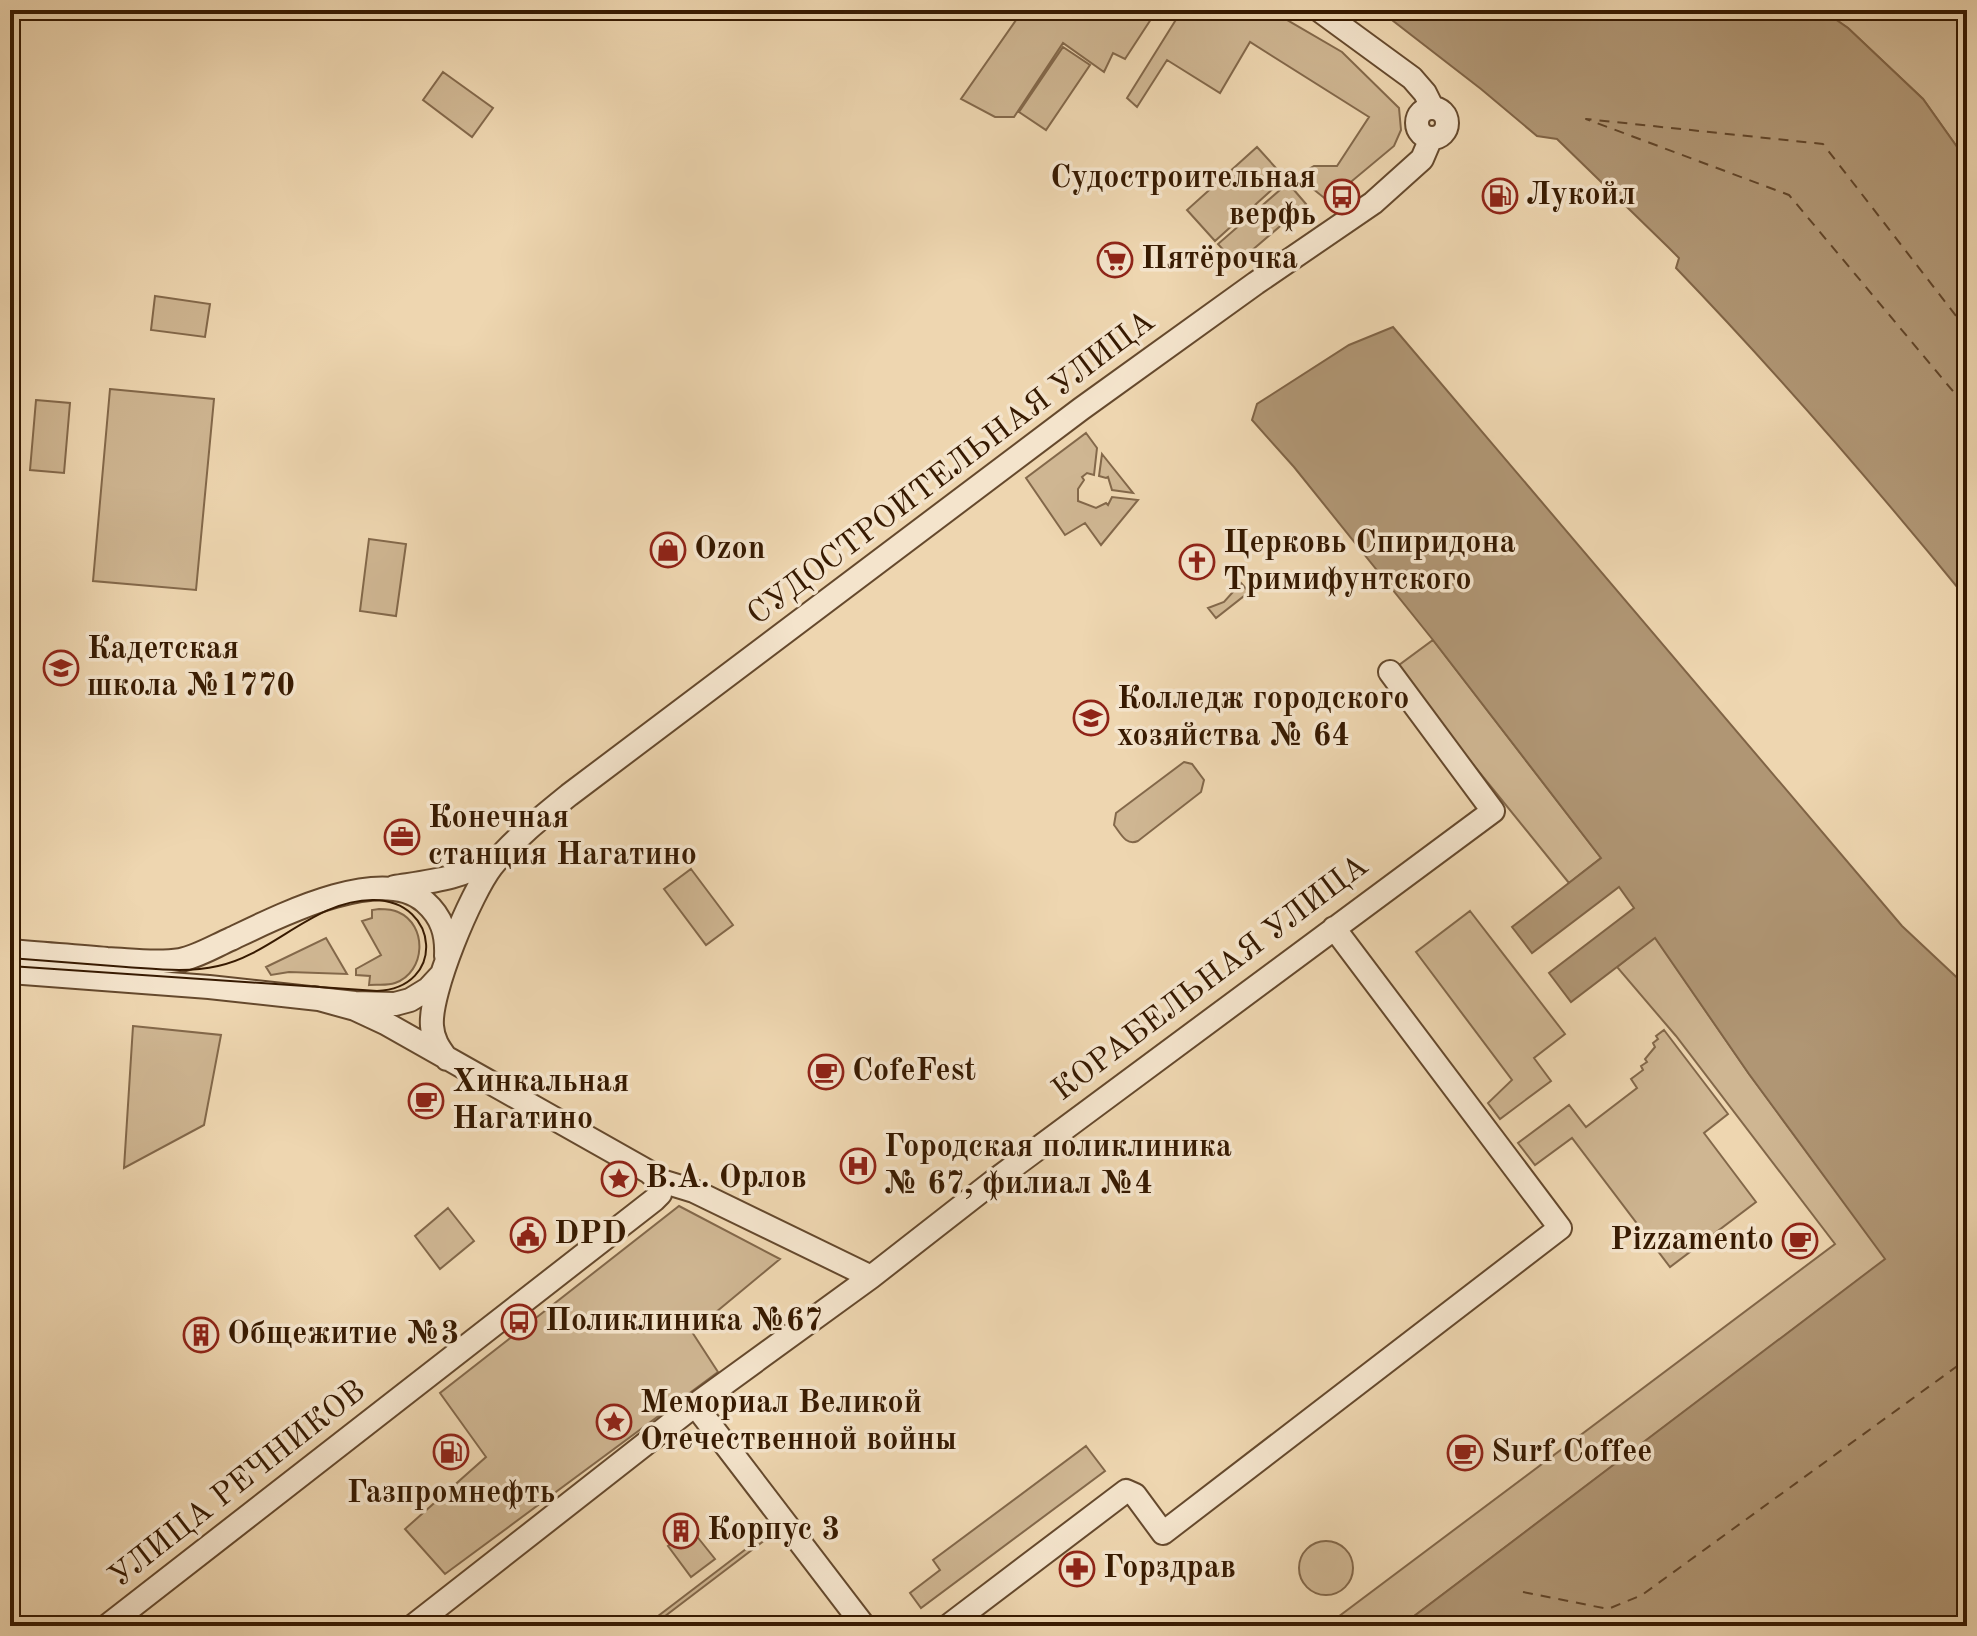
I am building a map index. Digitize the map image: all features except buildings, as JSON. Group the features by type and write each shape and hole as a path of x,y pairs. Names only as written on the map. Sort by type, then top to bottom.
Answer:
{"street":[{"name":"СУДОСТРОИТЕЛЬНАЯ УЛИЦА","path":"506,850 569,795 1081,409 1373,203 1422,159 1431,138 1422,135 1416,122 1419,113 1432,107 1425,93 1412,78 1319,10"},
{"name":"КОРАБЕЛЬНАЯ УЛИЦА","path":"413,1626 695,1405 871,1277 994,1181 1493,811 1390,672"},
{"path":"10,951 151,962 182,959 298,908 347,894 456,877 474,871 506,850"},
{"path":"10,972 395,1004 410,1000 428,989 443,968 480,886 506,850"},
{"path":"385,888 420,898 443,925 447,941 432,1024 435,1043 447,1059"},
{"path":"948,1626 1126,1491 1135,1495 1163,1533 1560,1228 1334,928"},
{"path":"201,952 196,971 209,987"},
{"path":"315,998 355,1009 385,1023 649,1172 658,1180 694,1191 871,1277"},
{"name":"УЛИЦА РЕЧНИКОВ","path":"107,1626 654,1200 660,1194 658,1180"},
{"path":"695,1405 864,1626"}],"shaded area":[{"path":"1023,10 1157,10 1125,59 1113,53 1104,72 1063,43 1014,117 995,117 961,99"},
{"path":"1182,10 1270,10 1342,52 1399,108 1401,130 1394,146 1328,201 1297,176 1314,166 1337,166 1369,117 1250,42 1220,93 1167,60 1137,107 1127,98"},
{"path":"1379,10 1822,10 1848,28 1923,99 1967,161 1967,599 1825,430 1676,268 1679,258 1557,139 1537,136"},
{"path":"1822,10 1967,10 1967,161 1923,99 1848,28"},
{"path":"1063,47 1090,65 1046,130 1019,112"},
{"path":"443,72 493,108 472,137 423,100"},
{"path":"1257,147 1285,178 1215,241 1187,210"},
{"path":"1288,183 1306,204 1236,264 1218,244"},
{"path":"155,296 210,304 205,337 151,330"},
{"path":"1393,327 1902,926 1967,987 1967,1626 1401,1626 1885,1259 1749,1074 1655,938 1571,1002 1549,973 1634,908 1619,887 1532,953 1512,927 1601,858 1433,640 1294,467 1252,420 1257,404 1349,345"},
{"path":"110,389 214,399 196,590 93,581"},
{"path":"36,400 70,403 64,473 30,470"},
{"path":"1086,433 1097,448 1094,475 1087,473 1082,477 1084,480 1078,489 1078,501 1096,508 1106,503 1108,505 1112,497 1138,500 1101,545 1085,523 1065,535 1026,478"},
{"path":"1102,454 1133,493 1112,490 1108,477 1099,476"},
{"path":"369,539 406,544 396,616 360,611"},
{"path":"1241,583 1249,592 1216,618 1208,608 1224,602"},
{"path":"1433,640 1601,858 1569,883 1395,668"},
{"path":"1184,762 1192,764 1204,780 1201,792 1138,841 1127,841 1114,825 1116,813"},
{"path":"691,869 733,925 706,945 664,889"},
{"path":"372,910 396,911 408,918 415,927 419,948 413,969 405,977 392,984 369,985 370,976 356,975 356,969 381,955 362,921 372,918"},
{"path":"1470,911 1565,1034 1534,1058 1551,1081 1500,1119 1488,1103 1512,1080 1416,952"},
{"path":"1655,937 1749,1074 1886,1259 1401,1626 1326,1626 1835,1244 1676,1036 1617,967"},
{"path":"326,938 347,974 289,972 271,975 266,967"},
{"path":"133,1026 221,1035 204,1125 124,1168"},
{"path":"1664,1030 1728,1114 1704,1133 1756,1202 1670,1267 1572,1138 1535,1165 1518,1143 1569,1105 1586,1127 1637,1088 1631,1079 1643,1070 1641,1066 1647,1062 1645,1059 1655,1047 1656,1036"},
{"path":"679,1206 780,1259 692,1332 718,1372 445,1574 405,1529 486,1457 440,1393"},
{"path":"448,1208 474,1241 440,1269 415,1236"},
{"path":"1086,1446 1105,1471 921,1608 910,1593 940,1570 933,1560"},
{"path":"691,1529 715,1559 691,1577 668,1546"},
{"path":"771,1530 773,1534 652,1626 645,1626"},
{"path":"1326,1541 1345,1549 1353,1568 1345,1587 1326,1595 1307,1587 1299,1568 1307,1549"}],"ferry route":[{"path":"1967,330 1823,144 1586,119 1789,195 1967,408"},
{"path":"1523,1592 1608,1609 1642,1595 1967,1359"}],"tram line":[{"path":"10,958 161,969 206,968 238,960 257,951 332,908 374,900 396,904 412,914 422,928 426,945 424,961 415,976 399,986 377,991 10,966"}],"place":[{"name":"Лукойл","path":"1500,196"},
{"name":"Судостроительная верфь","path":"1342,197"},
{"name":"Пятёрочка","path":"1115,260"},
{"name":"Ozon","path":"668,550"},
{"name":"Церковь Спиридона Тримифунтского","path":"1197,562"},
{"name":"Кадетская школа №1770","path":"61,668"},
{"name":"Колледж городского хозяйства № 64","path":"1091,718"},
{"name":"Конечная станция Нагатино","path":"402,837"},
{"name":"CofeFest","path":"826,1072"},
{"name":"Хинкальная Нагатино","path":"426,1101"},
{"name":"Городская поликлиника № 67, филиал №4","path":"858,1166"},
{"name":"В.А. Орлов","path":"619,1179"},
{"name":"DPD","path":"528,1235"},
{"name":"Pizzamento","path":"1800,1241"},
{"name":"Поликлиника №67","path":"519,1322"},
{"name":"Общежитие №3","path":"201,1335"},
{"name":"Мемориал Великой Отечественной войны","path":"614,1422"},
{"name":"Газпромнефть","path":"451,1452"},
{"name":"Surf Coffee","path":"1465,1453"},
{"name":"Корпус 3","path":"681,1531"},
{"name":"Горздрав","path":"1077,1569"}]}
